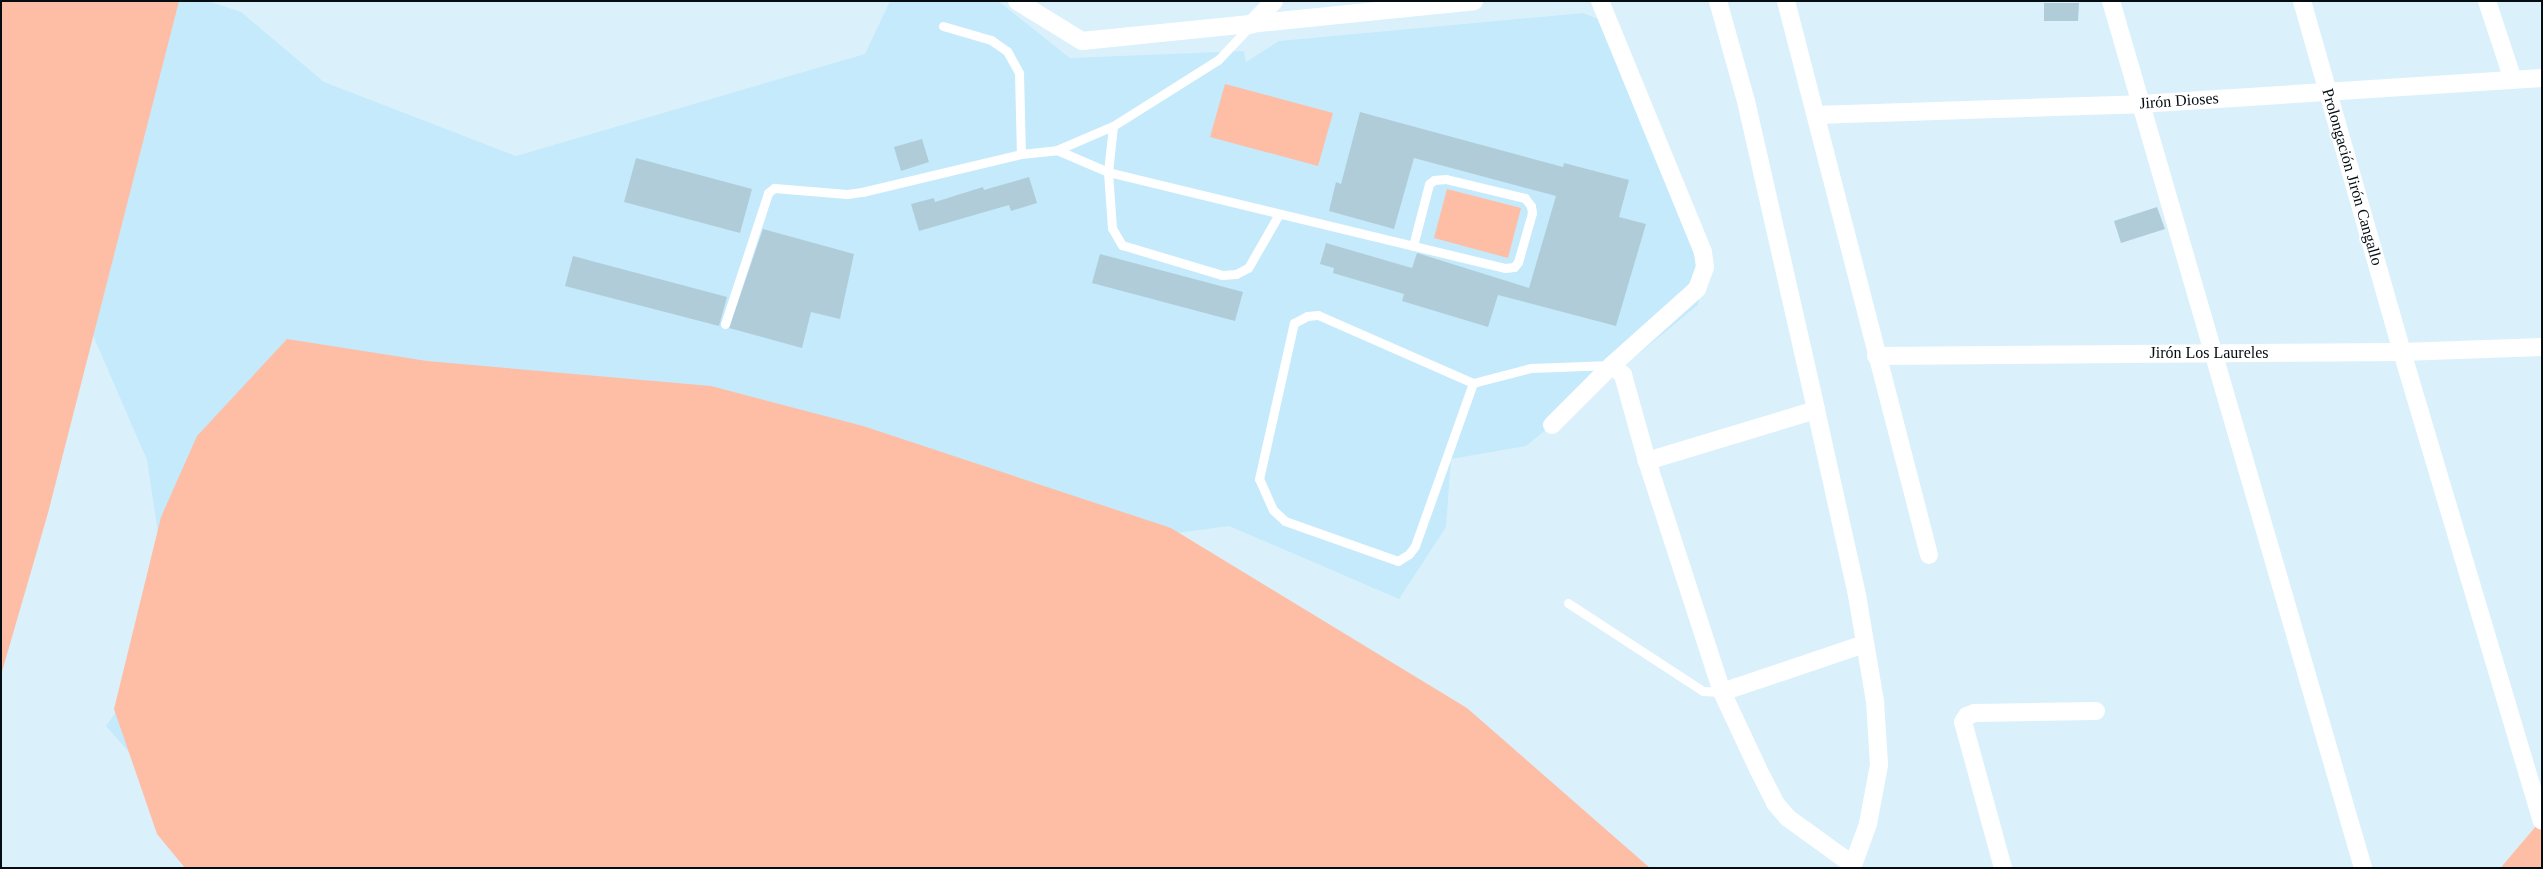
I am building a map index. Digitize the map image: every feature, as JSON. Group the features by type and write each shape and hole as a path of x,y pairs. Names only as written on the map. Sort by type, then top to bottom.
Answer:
{"street":[{"path":"1017,1 1082,41 1474,1"},
{"path":"1251,25 1274,1"},
{"path":"1552,425 1612,365 1697,289 1705,268 1703,252 1600,1"},
{"path":"1612,365 1623,375 1647,461 1722,692 1775,803 1788,818 1852,866 1868,824 1879,765 1875,701 1857,594 1816,410 1746,101 1718,1"},
{"path":"1786,1 1876,356 1929,554"},
{"path":"2111,1 2363,868"},
{"name":"Prolongación Jirón Cangallo","path":"2302,1 2402,352 2535,774 2542,820"},
{"path":"2487,1 2513,80"},
{"name":"Jirón Dioses","path":"1816,115 2140,104 2327,90 2542,78"},
{"name":"Jirón Los Laureles","path":"1876,356 2402,352 2542,347"},
{"path":"1647,461 1816,410"},
{"path":"1722,692 1865,644"},
{"path":"2002,868 1963,722 1967,716 1975,713 2096,711"}],"lane":[{"path":"725,324 768,193 774,188 847,194 862,192 1022,154 1057,150 1113,126 1218,60 1251,25"},
{"path":"943,26 991,40 1007,51 1019,73 1022,154"},
{"path":"1113,126 1108,172 1112,228 1116,240 1122,245 1222,276 1248,268 1279,214"},
{"path":"1057,150 1108,172 1413,246 1514,267 1518,262 1532,213 1531,206 1525,198 1446,179 1434,180 1429,184 1413,246"},
{"path":"1473,383 1415,546 1409,554 1398,561 1285,521 1273,510 1259,479 1294,324 1307,316 1318,316 1473,383 1531,368 1612,365"},
{"path":"1568,603 1703,691 1722,692"}],"shaded area":[{"path":"1,1 179,1 48,513 1,675"},
{"path":"132,1 208,1 241,12 324,82 516,156 865,54 890,1 998,1 1070,58 1244,51 1246,62 1279,41 1583,13 1611,24 1703,276 1698,305 1526,446 1451,459 1446,527 1399,599 1229,526 976,560 238,868 224,861 106,726 173,632 147,460 62,264"},
{"path":"1225,84 1333,113 1318,166 1210,137"},
{"path":"1447,189 1521,208 1508,258 1434,238"},
{"path":"287,339 427,361 711,386 863,426 1171,528 1467,708 1650,868 185,868 157,834 114,709 161,517 197,436"},
{"path":"2542,819 2542,868 2501,868 2503,865"}],"building":[{"path":"2044,3 2079,3 2078,21 2044,21"},
{"path":"1360,112 1563,167 1564,163 1629,180 1619,217 1646,224 1616,326 1498,295 1488,327 1402,301 1404,294 1333,273 1334,268 1320,264 1326,243 1412,268 1417,253 1529,288 1556,196 1414,158 1394,229 1329,211 1336,182 1341,184"},
{"path":"922,139 929,162 901,171 894,147"},
{"path":"636,158 752,189 740,233 624,202"},
{"path":"1029,177 1037,203 1011,211 1009,205 919,231 911,204 934,198 935,202 983,187 984,190"},
{"path":"2157,207 2165,229 2121,243 2114,221"},
{"path":"763,229 854,254 840,319 811,312 802,348 729,328"},
{"path":"1100,254 1243,292 1235,321 1092,283"},
{"path":"573,256 727,297 719,326 565,286"}]}
